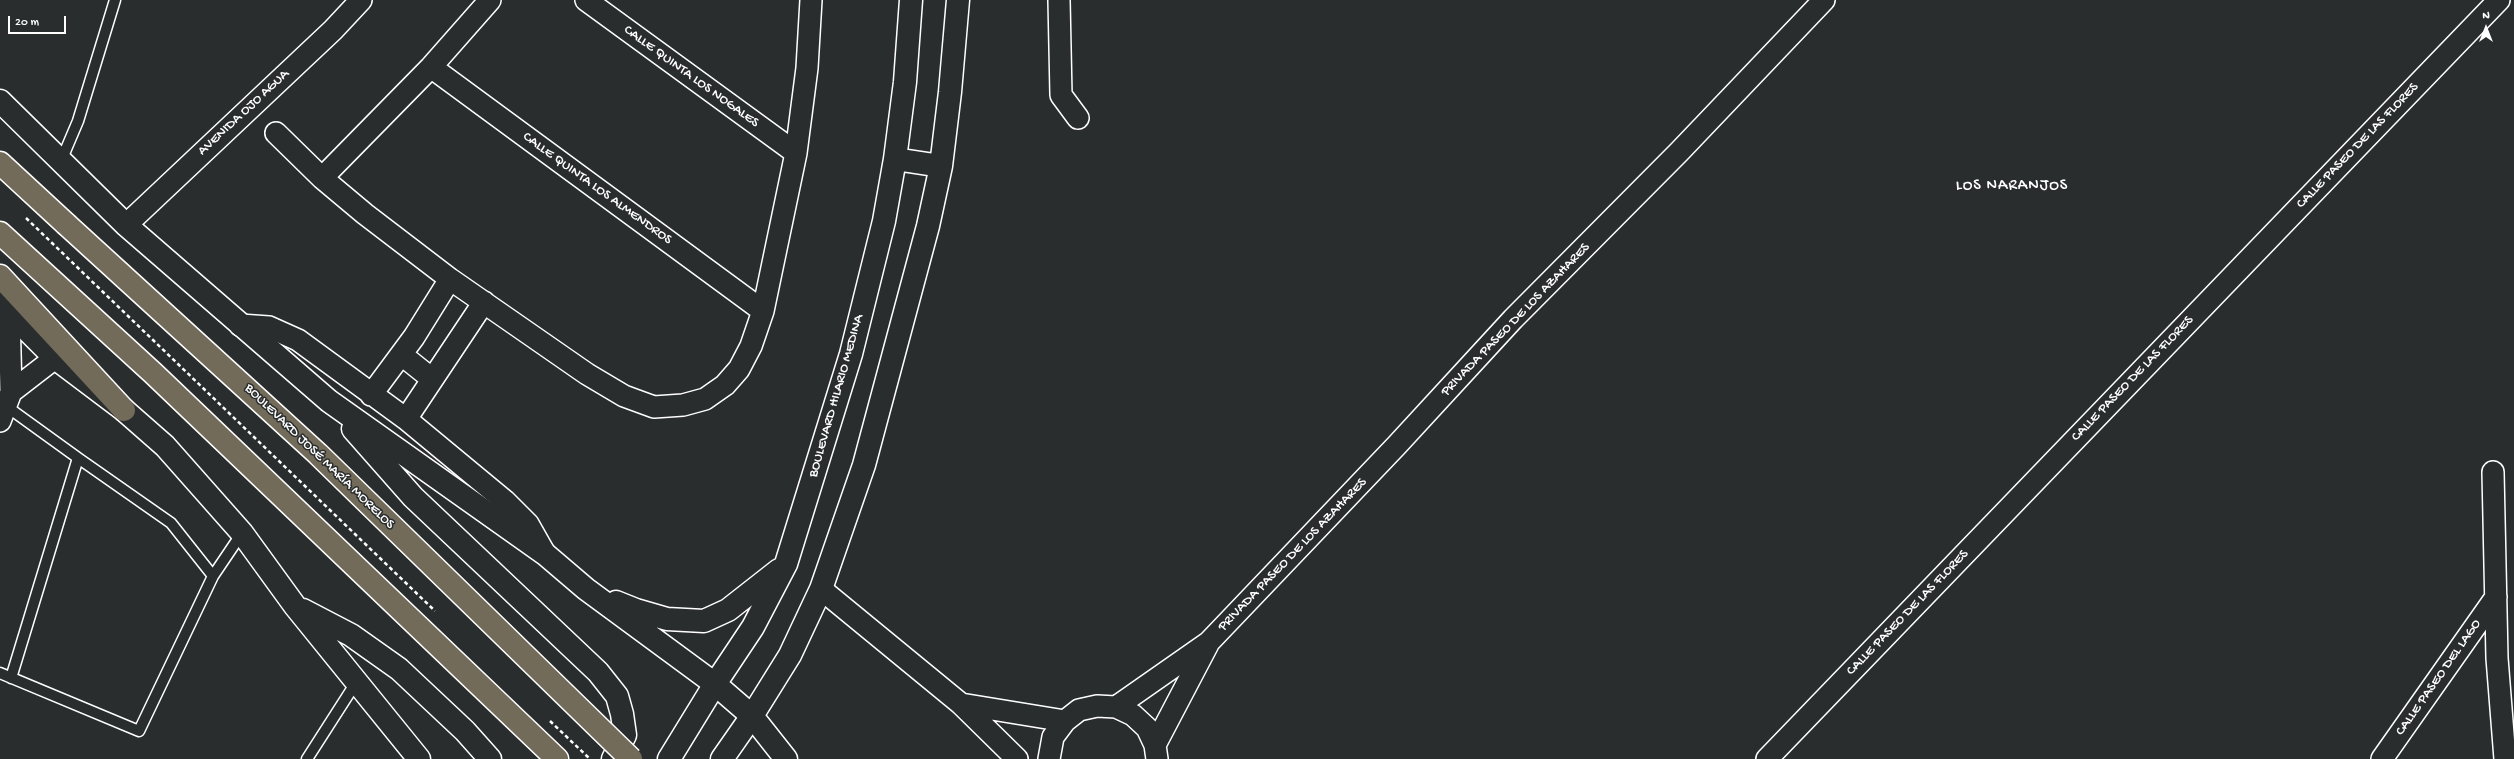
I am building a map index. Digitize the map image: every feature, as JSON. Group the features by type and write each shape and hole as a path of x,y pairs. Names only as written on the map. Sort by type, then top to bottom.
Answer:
{"main road":[{"path":"0,149 32,191"},
{"name":"BOULEVARD JOSÉ MARÍA MORELOS","path":"0,162 318,454 631,759"},
{"path":"0,233 164,384 557,759"},
{"path":"0,276 124,410"}],"street":[{"name":"AVENIDA OJO AGUA","path":"126,226 334,30 361,0"},
{"path":"322,178 431,67 490,0"},
{"name":"CALLE QUINTA LOS NOGALES","path":"586,0 796,153"},
{"path":"276,133 322,178 450,279 587,374 624,396 654,407 683,406 705,399 725,385 739,369 751,346 763,311 796,153 807,68 811,0"},
{"name":"BOULEVARD HILARIO MEDINA","path":"669,759 715,684 753,627 786,564 850,354 884,221 895,160 905,82 911,0"},
{"path":"722,759 752,716 790,655 821,589 864,465 893,362 928,226 940,166 950,92 958,0"},
{"path":"1059,0 1061,95 1078,118"},
{"name":"PRIVADA PASEO DE LOS AZAHARES","path":"1116,707 1210,642 1398,445 1514,319 1679,152 1824,0"},
{"name":"CALLE PASEO DE LAS FLORES","path":"1767,759 2499,0"},
{"name":"CALLE QUINTA LOS ALMENDROS","path":"431,67 763,311"},
{"path":"0,101 126,226 329,401 545,554 586,589 715,684 752,716 786,759"},
{"path":"895,160 940,166"},
{"path":"371,395 402,355 450,279"},
{"path":"406,418 484,302"},
{"path":"5,308 55,358 124,410 166,446 242,533 295,606 419,759"},
{"path":"5,308 6,406"},
{"path":"240,325 269,327 298,340 371,395 406,418 505,501 528,524 545,554"},
{"path":"402,355 432,379"},
{"path":"6,406 55,358"},
{"path":"329,401 413,497 598,672 617,696 622,714 625,735 613,759"},
{"name":"CALLE PASEO DEL LAGO","path":"2493,472 2497,658 2505,759"},
{"path":"586,589 636,610 667,619 704,620 728,610 786,564"},
{"path":"821,589 961,704 1017,759"},
{"name":"CALLE PASEO DEL LAGO","path":"2382,759 2496,597"},
{"path":"295,606 351,635 399,669 465,731 490,759"},
{"name":"PRIVADA PASEO DE LOS AZAHARES","path":"1156,752 1210,642"},
{"path":"961,704 1064,721"},
{"path":"1049,759 1054,738 1064,721 1080,710 1097,706 1116,707 1133,714 1147,728 1156,752"}],"lane":[{"path":"61,161 78,121 112,1"},
{"path":"6,406 172,523 213,576"},
{"path":"11,678 78,458"},
{"path":"0,673 140,731 213,576 242,533"},
{"path":"307,759 357,681"}],"path":[{"path":"23,215 436,613"},
{"path":"544,716 590,759"}],"district":[{"name":"LOS NARANJOS","path":"2012,187"}]}
